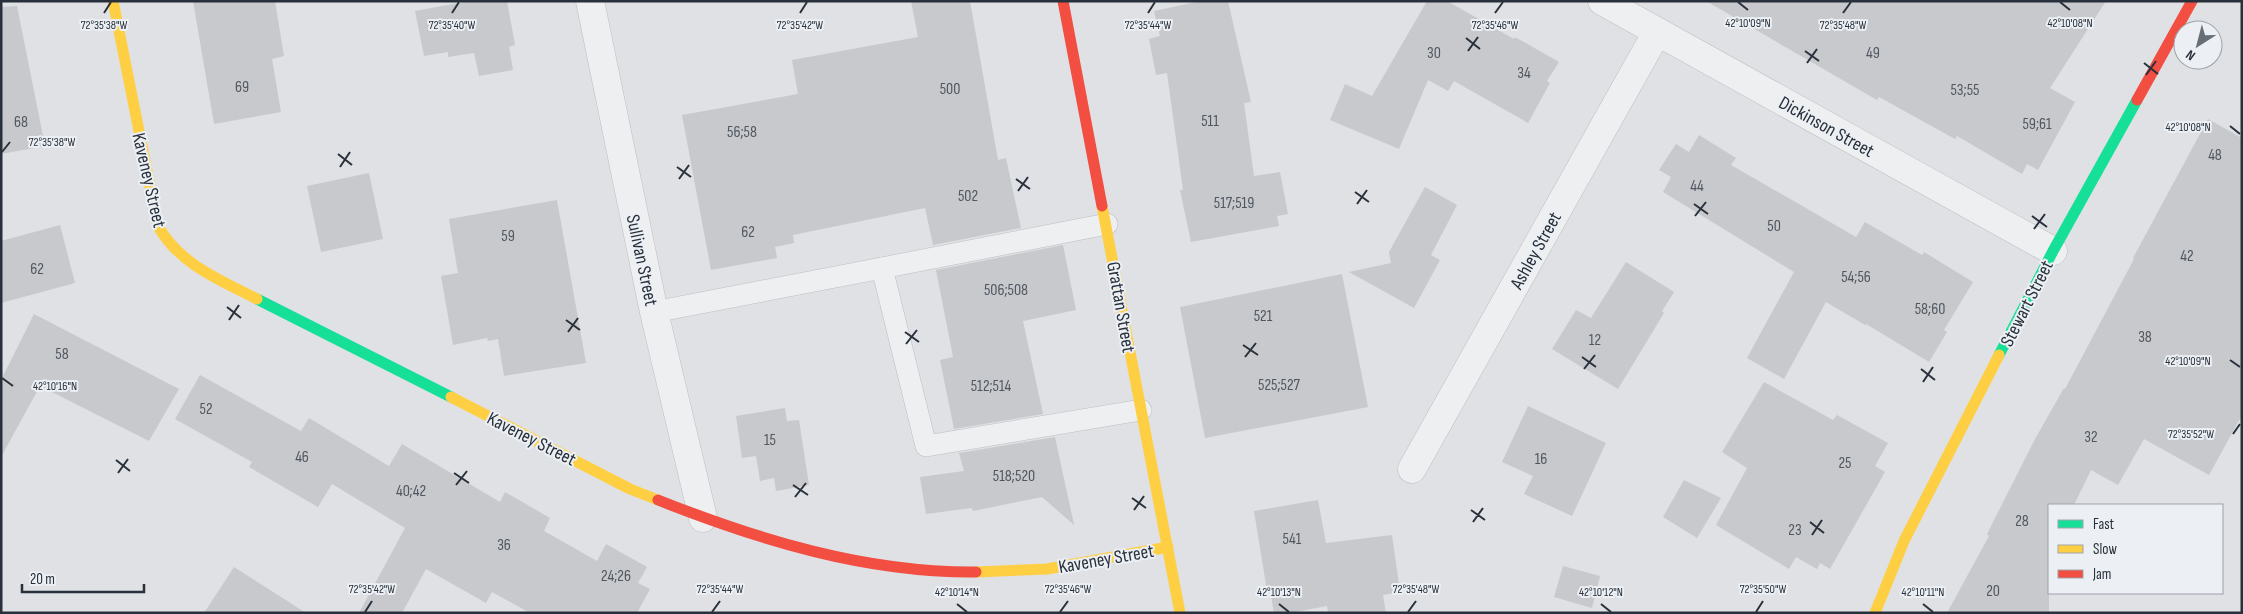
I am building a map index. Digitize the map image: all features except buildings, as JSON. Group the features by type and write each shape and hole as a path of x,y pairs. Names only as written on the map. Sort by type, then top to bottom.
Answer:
{"street":[{"name":"Kaveney Street","path":"113,1 154,211 164,239 175,252 203,271 630,489 703,518 777,543 834,558 925,570 1008,572 1062,567 1168,548"},
{"name":"Sullivan Street","path":"590,1 654,312 703,518"},
{"name":"Grattan Street","path":"1063,1 1180,613"},
{"name":"Dickinson Street","path":"1602,1 2053,251"},
{"name":"Stewart Street","path":"1875,613 1904,541 2053,251 2192,1"},
{"name":"Ashley Street","path":"1412,469 1658,32"}],"lane":[{"path":"654,312 1107,224"},
{"path":"882,268 926,446 1141,410"}],"traffic: fast":[{"path":"1999,355 2053,251 2137,100"},
{"path":"257,299 451,397"}],"traffic: slow":[{"path":"113,1 158,226 177,251 189,261 215,278 257,299"},
{"path":"1102,206 1180,613"},
{"path":"1875,613 1904,541 1999,355"},
{"path":"451,397 630,489 658,500"},
{"path":"976,572 1047,569 1168,547"}],"traffic: jam":[{"path":"1063,1 1102,206"},
{"path":"2137,100 2192,1"},
{"path":"658,500 774,541 814,551 894,567 976,572"}]}
